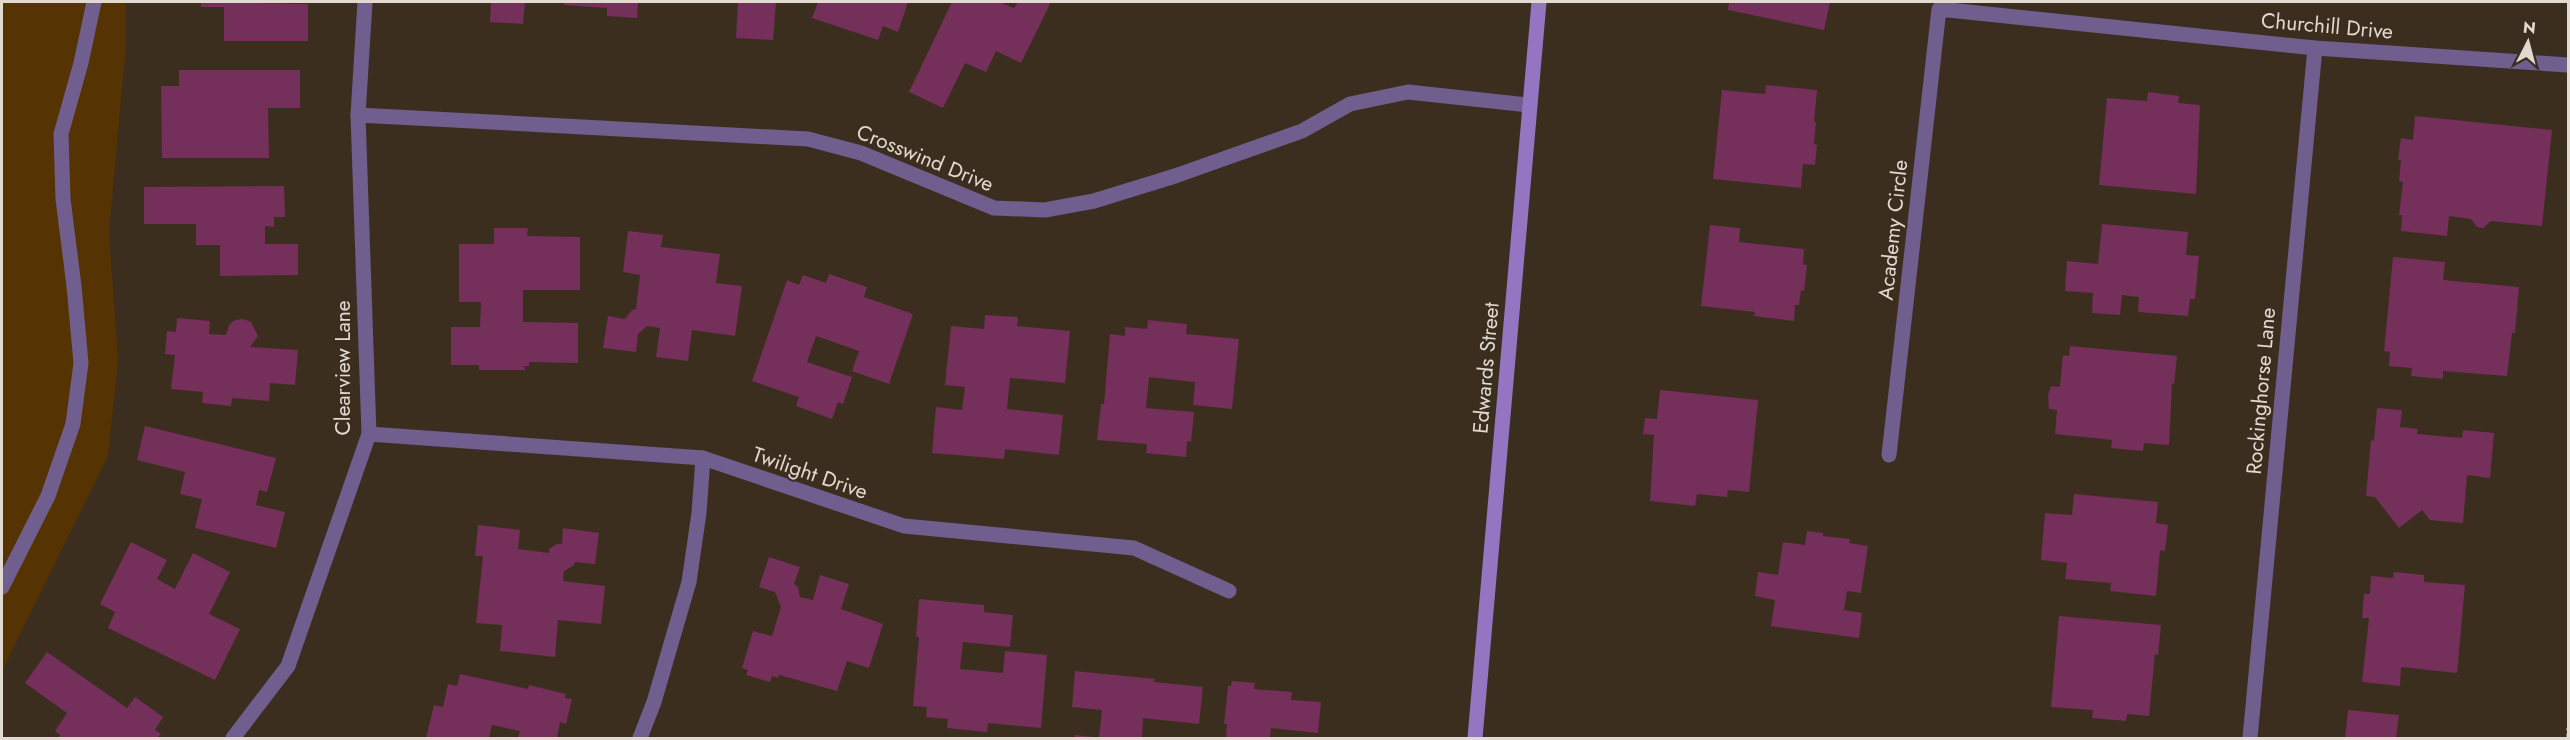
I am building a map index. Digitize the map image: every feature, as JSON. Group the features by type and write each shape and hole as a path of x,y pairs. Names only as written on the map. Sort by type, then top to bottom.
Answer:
{"main road":[{"name":"Edwards Street","path":"1475,738 1539,2"}],"street":[{"path":"2,587 48,496 73,424 81,363 63,200 61,134 81,63 94,2"},
{"name":"Clearview Lane","path":"233,738 288,666 369,434 358,115 365,2"},
{"name":"Churchill Drive","path":"1939,9 2315,48 2568,65"},
{"name":"Academy Circle","path":"1888,455 1939,9"},
{"name":"Rockinghorse Lane","path":"2250,738 2315,48"},
{"name":"Crosswind Drive","path":"358,115 808,139 861,153 994,208 1045,210 1094,201 1175,176 1302,131 1350,104 1408,92 1529,105"},
{"name":"Twilight Drive","path":"369,434 703,458 904,526 1134,548 1228,591"},
{"path":"640,738 654,702 689,582 699,513 703,458"}],"path":[{"path":"2568,728 2568,738"}],"shaded area":[{"path":"2,2 126,2 126,44 109,231 118,361 108,456 2,671"}],"building":[{"path":"201,2 308,4 308,41 224,41 224,7 201,7"},
{"path":"491,2 525,2 523,24 490,22"},
{"path":"565,2 638,2 637,18 607,16 607,8 564,5"},
{"path":"738,2 776,2 773,40 736,38"},
{"path":"818,2 908,2 898,32 883,26 878,40 812,18"},
{"path":"952,2 999,2 1014,8 1018,2 1051,2 1021,63 996,51 986,72 965,63 943,108 909,92"},
{"path":"1729,2 1830,2 1824,30 1728,10"},
{"path":"179,70 300,70 300,108 268,108 269,158 162,158 161,86 179,86"},
{"path":"1766,85 1817,90 1814,122 1816,122 1814,144 1817,145 1815,165 1803,164 1801,188 1713,179 1722,90 1765,94"},
{"path":"2148,92 2179,96 2178,103 2200,105 2196,194 2099,185 2107,98 2147,101"},
{"path":"2415,116 2552,130 2542,226 2491,221 2483,228 2477,227 2471,219 2449,216 2447,236 2401,231 2402,215 2399,215 2403,182 2399,181 2401,160 2398,160 2401,138 2413,140"},
{"path":"284,186 285,217 274,217 274,227 265,226 265,244 298,244 298,275 220,276 220,245 196,245 196,224 144,224 144,187"},
{"path":"2102,224 2188,232 2186,255 2199,256 2195,299 2190,299 2188,316 2138,312 2139,297 2122,295 2120,315 2092,313 2093,293 2065,291 2067,261 2098,264"},
{"path":"1710,225 1740,228 1739,242 1804,249 1803,264 1807,265 1804,291 1801,290 1799,305 1795,305 1794,321 1754,316 1755,312 1701,306"},
{"path":"494,228 528,228 527,236 580,237 580,290 523,290 523,322 578,323 578,363 529,362 529,366 524,366 525,370 479,370 479,365 451,365 451,327 480,327 481,302 459,302 459,244 494,244"},
{"path":"628,231 663,235 661,247 720,254 716,283 742,286 735,336 692,330 688,361 656,357 660,328 647,326 638,334 636,352 603,348 608,316 625,319 632,310 636,309 640,275 623,272"},
{"path":"2393,257 2445,262 2443,280 2519,287 2515,333 2512,333 2507,376 2443,371 2443,379 2411,376 2412,368 2389,366 2390,352 2384,351"},
{"path":"829,274 867,287 864,297 913,314 889,384 852,371 859,351 816,336 807,362 852,377 843,404 838,402 832,419 796,406 799,397 752,381 787,280 799,285 803,275 826,283"},
{"path":"985,315 1018,317 1017,326 1070,331 1065,383 1010,378 1007,409 1063,415 1059,455 1005,449 1004,459 932,453 936,407 962,410 965,387 945,385 951,326 984,329"},
{"path":"177,318 210,321 209,334 226,335 229,325 235,320 243,319 251,322 258,336 250,347 298,350 295,385 270,383 269,401 232,398 231,406 202,403 203,392 171,389 175,355 165,354 167,331 176,332"},
{"path":"1148,320 1187,324 1186,334 1239,339 1232,409 1193,405 1195,382 1149,377 1146,408 1194,412 1191,442 1187,441 1186,457 1146,453 1147,444 1097,440 1101,404 1104,404 1110,334 1125,336 1125,327 1147,329"},
{"path":"2070,346 2177,356 2174,384 2172,383 2169,445 2144,443 2143,451 2111,448 2112,440 2055,434 2057,410 2049,409 2048,395 2051,386 2060,387 2063,355 2069,356"},
{"path":"1660,390 1758,400 1749,492 1728,490 1727,497 1697,494 1695,506 1650,501 1654,435 1643,434 1645,418 1657,419"},
{"path":"2377,408 2402,410 2400,427 2418,429 2417,434 2462,438 2463,430 2494,433 2490,478 2467,475 2463,523 2430,520 2422,510 2399,528 2375,497 2366,496 2371,440 2374,441"},
{"path":"145,426 276,458 267,492 259,490 256,505 285,512 276,548 195,528 202,499 180,494 185,472 137,460"},
{"path":"2074,494 2158,502 2156,523 2168,525 2165,551 2160,550 2156,596 2110,591 2111,583 2065,579 2067,563 2041,560 2045,513 2072,515"},
{"path":"478,525 520,530 518,549 549,553 549,549 562,544 563,528 599,533 595,564 575,562 564,571 563,581 605,586 601,624 558,620 555,657 500,651 502,625 476,623 483,556 475,556"},
{"path":"1807,531 1823,533 1823,536 1850,539 1849,543 1868,546 1861,593 1847,591 1844,610 1862,613 1859,638 1771,626 1775,600 1755,596 1758,572 1778,575 1783,542 1805,545"},
{"path":"131,542 167,560 157,579 175,589 193,553 230,572 209,614 240,629 215,680 108,628 115,612 100,604"},
{"path":"769,557 800,567 794,584 798,587 800,597 813,600 820,575 849,584 841,609 883,624 869,668 847,661 837,691 779,675 778,678 772,676 770,682 746,675 748,670 742,668 753,631 772,636 781,607 775,592 759,587"},
{"path":"2394,572 2424,575 2424,582 2465,585 2457,673 2401,667 2400,686 2362,682 2369,618 2362,618 2364,594 2370,594 2371,576 2393,578"},
{"path":"919,599 984,605 984,612 1013,615 1010,647 963,642 960,669 1003,673 1005,651 1047,655 1041,728 988,723 987,732 947,728 948,719 926,717 927,707 913,706 919,637 916,637"},
{"path":"2059,616 2161,625 2158,655 2155,654 2149,716 2127,714 2126,721 2092,718 2093,710 2051,707"},
{"path":"47,652 127,708 135,697 163,717 155,730 161,734 157,738 58,738 60,735 55,731 67,713 25,683"},
{"path":"1075,671 1155,679 1154,682 1203,687 1199,724 1143,718 1142,738 1099,738 1102,710 1072,707"},
{"path":"460,674 528,689 529,685 566,694 565,698 572,699 566,724 560,722 557,738 518,738 520,731 492,725 489,738 426,738 434,705 443,707 448,684 457,686"},
{"path":"1232,681 1255,683 1254,689 1292,692 1291,700 1321,702 1318,733 1271,728 1270,738 1226,738 1227,724 1224,724 1228,686 1231,686"},
{"path":"2348,710 2399,715 2396,738 2345,738"},
{"path":"1075,735 1094,737 1094,738 1075,738"}]}
